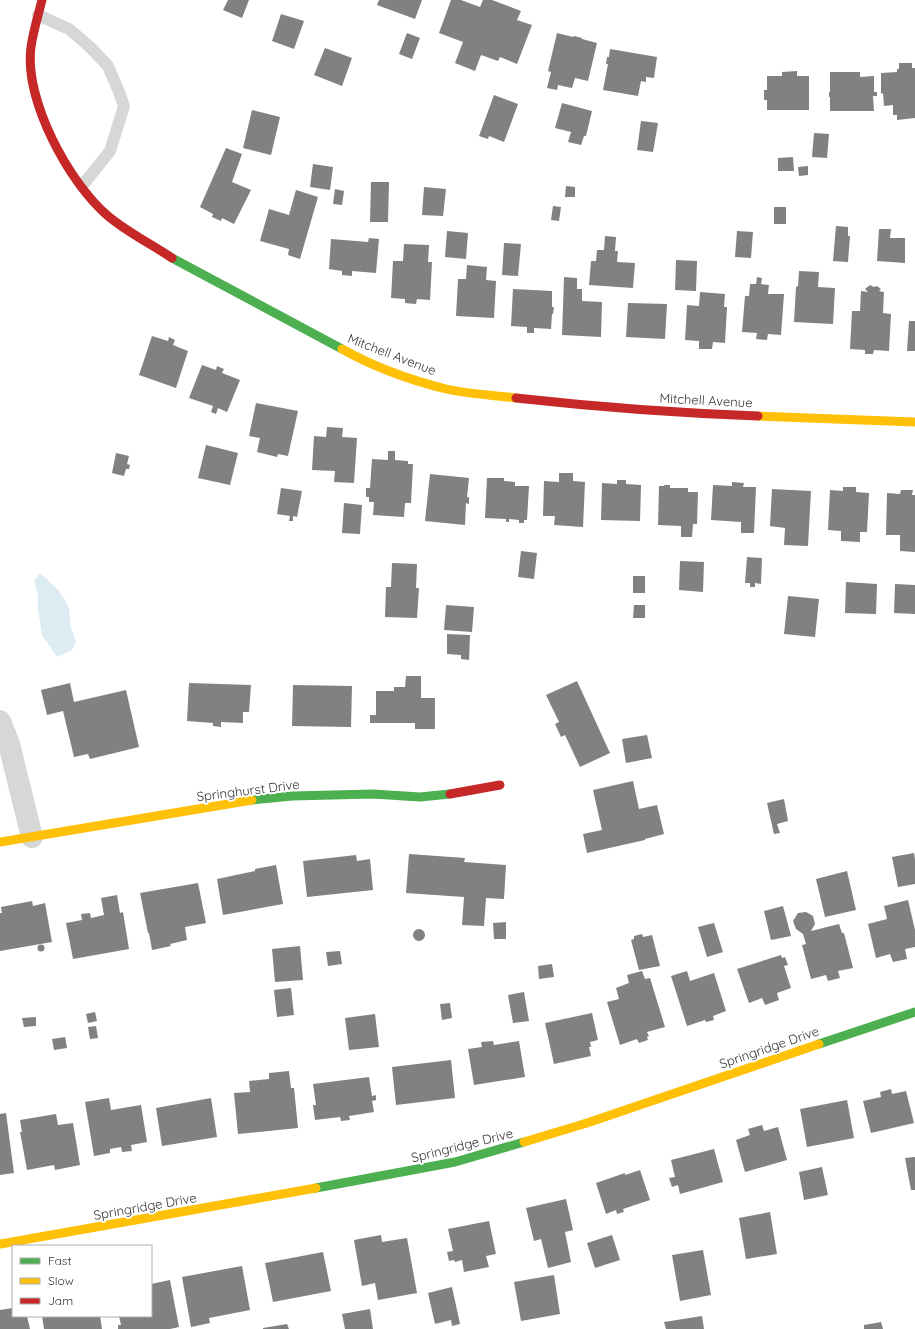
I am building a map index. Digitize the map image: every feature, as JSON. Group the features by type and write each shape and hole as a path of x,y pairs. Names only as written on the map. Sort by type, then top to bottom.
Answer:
{"street":[{"name":"Mitchell Avenue","path":"42,0 31,48 30,66 33,86 41,112 53,141 92,201 109,217 174,259 356,357 411,379 447,389 480,394 575,405 698,414 915,422"},
{"path":"0,721 9,744 32,837"},
{"name":"Springhurst Drive","path":"0,842 244,801 292,796 373,794 420,797 455,794 500,785"},
{"name":"Springridge Drive","path":"0,1244 358,1182 455,1162 587,1123 915,1012"}],"lane":[{"path":"38,15 70,29 108,66 120,92 124,106 110,151 82,186"}],"shaded area":[{"path":"40,573 58,590 65,600 69,609 71,628 76,642 72,650 57,657 42,635 38,609 38,595 34,581"}],"building":[{"path":"228,0 249,0 242,18 223,10"},
{"path":"379,0 422,0 415,19 377,5"},
{"path":"451,0 461,0 480,7 483,0 492,0 521,11 517,20 532,25 517,64 500,57 498,61 481,55 475,71 455,63 463,42 439,33"},
{"path":"281,14 304,21 294,49 272,41"},
{"path":"407,33 420,38 412,59 399,54"},
{"path":"557,33 582,38 597,43 588,81 575,78 572,88 558,85 557,90 547,88 551,72 548,71"},
{"path":"325,48 352,58 342,86 314,75"},
{"path":"610,49 657,57 654,78 646,77 646,82 641,81 638,96 603,90 608,64 606,64 607,57 609,57"},
{"path":"899,63 912,63 912,68 915,68 915,118 897,120 897,115 893,115 893,105 884,106 883,93 881,94 881,73 897,72 897,69 899,69"},
{"path":"797,71 797,76 809,76 809,110 767,110 767,100 764,100 764,90 767,90 767,76 782,76 782,72"},
{"path":"830,72 860,72 860,77 874,76 874,92 877,92 877,96 873,96 874,111 830,111"},
{"path":"494,95 518,104 504,142 489,136 488,139 479,136"},
{"path":"562,103 592,111 586,136 584,136 581,145 568,142 571,132 555,128"},
{"path":"252,110 280,117 271,155 243,148"},
{"path":"641,121 658,123 653,152 637,150"},
{"path":"814,133 829,134 827,158 812,157"},
{"path":"226,148 242,154 232,182 251,190 234,224 222,218 221,221 212,217 213,214 200,207"},
{"path":"793,157 794,171 778,171 778,158"},
{"path":"313,164 333,167 330,190 310,187"},
{"path":"808,166 808,175 799,176 798,167"},
{"path":"371,182 389,182 388,222 370,222"},
{"path":"566,186 575,187 575,197 565,197"},
{"path":"424,187 446,189 443,216 422,215"},
{"path":"335,189 344,191 342,205 333,204"},
{"path":"296,190 318,197 300,259 288,255 289,249 260,241 269,209 289,215"},
{"path":"553,206 561,207 559,221 551,220"},
{"path":"774,207 786,207 786,224 774,224"},
{"path":"836,226 848,227 848,236 850,236 848,262 833,261"},
{"path":"879,229 891,229 890,238 905,238 905,263 877,261"},
{"path":"447,231 468,233 466,259 445,257"},
{"path":"737,231 753,232 751,258 735,257"},
{"path":"605,236 616,237 615,251 618,251 617,262 635,263 633,288 589,285 591,261 596,261 597,250 604,250"},
{"path":"369,238 379,239 376,273 352,271 352,276 342,275 342,271 329,269 331,239 368,242"},
{"path":"504,243 521,244 518,276 502,275"},
{"path":"404,244 429,245 428,262 432,262 430,300 417,299 416,304 405,303 405,299 391,298 393,261 403,261"},
{"path":"676,260 697,261 696,291 675,290"},
{"path":"467,265 487,267 486,280 496,281 494,318 456,316 458,279 466,279"},
{"path":"799,271 819,272 818,287 835,288 833,324 794,322 796,287 798,286"},
{"path":"564,277 577,278 577,289 582,289 582,301 602,302 601,337 562,335"},
{"path":"757,277 762,278 761,284 769,285 768,294 784,294 781,335 768,334 767,340 756,339 757,333 742,332 745,296 749,296 750,284 756,284"},
{"path":"870,285 874,287 877,286 881,289 879,291 884,292 883,313 891,314 889,351 874,350 873,354 865,354 865,350 850,349 852,311 860,311 861,291 868,292 865,289"},
{"path":"513,289 552,291 552,307 554,307 551,329 534,328 534,333 527,333 527,327 511,326"},
{"path":"700,292 725,294 724,307 727,307 725,343 713,342 712,349 699,349 699,341 685,340 687,305 699,306"},
{"path":"628,303 667,304 665,339 626,337"},
{"path":"909,321 915,321 915,351 907,351"},
{"path":"152,336 168,341 169,337 175,340 173,345 188,351 176,388 139,375"},
{"path":"202,365 216,370 217,366 224,369 222,373 240,380 227,412 218,408 216,414 211,412 213,406 189,398"},
{"path":"256,403 298,411 288,456 278,454 277,457 257,452 260,438 249,436"},
{"path":"327,427 343,428 342,437 357,438 354,483 334,482 335,471 312,470 314,436 326,437"},
{"path":"206,445 238,453 230,485 198,478"},
{"path":"388,451 395,451 395,460 408,461 408,464 413,464 411,503 405,503 404,517 373,515 374,502 369,502 369,497 366,497 366,488 370,488 372,459 388,460"},
{"path":"116,453 129,456 127,464 130,465 129,469 126,469 124,476 112,473"},
{"path":"559,473 573,473 573,481 585,482 583,527 554,525 555,516 543,516 544,481 559,482"},
{"path":"430,474 469,478 467,497 469,497 469,504 466,503 465,525 425,521"},
{"path":"487,478 504,478 504,481 515,482 515,486 529,486 527,520 524,520 524,523 519,523 519,520 509,519 509,522 506,522 506,519 485,518"},
{"path":"617,480 626,480 626,484 641,485 640,521 601,520 602,483 617,484"},
{"path":"732,482 744,483 743,487 756,487 754,533 741,533 741,522 711,520 713,485 732,486"},
{"path":"670,485 670,488 688,488 688,492 698,492 697,524 693,524 692,537 681,537 681,526 658,525 659,486"},
{"path":"843,487 856,487 856,492 869,493 867,532 860,532 860,542 841,541 841,531 828,530 830,490 843,491"},
{"path":"281,488 302,491 297,517 293,516 293,521 289,521 290,516 277,514"},
{"path":"772,489 811,491 808,546 784,545 785,528 770,526"},
{"path":"901,490 913,490 912,495 915,495 915,552 900,551 900,535 886,535 887,493 900,494"},
{"path":"344,503 362,505 360,534 342,533"},
{"path":"521,551 537,553 534,579 518,577"},
{"path":"747,557 762,558 761,584 755,583 755,587 750,587 750,583 745,583"},
{"path":"680,561 704,562 703,592 679,590"},
{"path":"392,563 417,564 416,588 419,588 417,618 385,617 386,587 391,587"},
{"path":"633,576 645,576 645,593 633,593"},
{"path":"846,582 877,584 876,614 845,613"},
{"path":"895,584 915,585 915,614 894,613"},
{"path":"788,596 819,599 815,637 784,634"},
{"path":"446,605 474,607 472,632 444,630"},
{"path":"634,605 645,605 645,618 633,618"},
{"path":"447,634 470,635 469,660 461,659 461,655 447,654"},
{"path":"406,676 421,676 421,698 435,698 435,729 415,729 415,723 370,723 370,715 376,715 376,691 394,691 394,687 405,687"},
{"path":"577,681 610,753 580,767 565,735 561,737 555,724 559,722 546,695"},
{"path":"70,683 74,702 126,690 139,747 90,759 88,754 74,757 63,711 47,715 41,690"},
{"path":"189,683 251,685 249,712 243,712 243,723 221,722 221,727 213,726 213,723 187,721"},
{"path":"293,685 352,686 351,727 292,726"},
{"path":"647,735 652,758 626,763 622,739"},
{"path":"633,781 639,809 657,805 664,834 645,840 587,853 583,834 602,830 593,790"},
{"path":"784,799 788,821 777,824 780,833 774,834 767,803"},
{"path":"914,853 915,884 898,887 892,857"},
{"path":"409,854 465,858 464,862 506,865 504,899 486,898 484,926 462,925 464,897 406,893"},
{"path":"356,855 357,861 370,859 373,890 307,897 303,861"},
{"path":"276,865 283,904 223,915 217,879"},
{"path":"847,871 856,910 825,917 816,879"},
{"path":"198,883 206,923 185,927 187,940 170,944 171,946 152,950 140,893"},
{"path":"117,895 120,913 123,912 129,949 73,959 66,923 82,920 81,914 90,913 91,918 104,915 101,898"},
{"path":"908,900 915,930 915,947 905,949 907,959 893,962 890,954 876,958 868,924 887,919 884,906"},
{"path":"32,901 33,906 45,903 52,942 0,951 1,907"},
{"path":"783,906 791,936 771,940 764,911"},
{"path":"806,912 813,916 815,924 811,931 839,924 842,933 844,933 853,968 838,971 840,978 828,981 826,975 811,979 802,945 806,944 803,934 796,929 793,921 798,913"},
{"path":"506,922 506,939 494,939 493,923"},
{"path":"714,923 723,952 707,957 698,927"},
{"path":"421,929 424,930 424,940 417,941 414,940 413,933 414,930"},
{"path":"642,934 643,937 652,935 660,966 639,970 631,940 634,939 634,936"},
{"path":"41,944 44,945 44,951 41,952 38,951 37,948 38,945"},
{"path":"300,946 303,980 275,982 272,949"},
{"path":"340,951 342,964 328,966 326,952"},
{"path":"781,955 782,958 785,957 788,965 784,966 791,988 777,993 779,1000 765,1005 762,998 749,1003 737,969"},
{"path":"552,964 554,977 539,979 538,966"},
{"path":"642,971 645,979 650,978 665,1027 647,1032 649,1036 647,1037 648,1040 639,1043 637,1039 620,1045 607,1002 619,999 616,988 629,983 627,975"},
{"path":"687,971 690,981 714,973 726,1011 713,1016 714,1020 706,1022 705,1020 687,1026 671,976"},
{"path":"291,988 294,1015 277,1017 274,990"},
{"path":"524,992 529,1021 513,1023 508,995"},
{"path":"450,1003 452,1018 442,1020 440,1004"},
{"path":"95,1012 97,1021 88,1023 86,1014"},
{"path":"592,1013 598,1040 590,1042 591,1047 589,1047 591,1056 554,1064 545,1023"},
{"path":"375,1014 379,1047 349,1050 345,1018"},
{"path":"36,1017 36,1026 24,1027 22,1018"},
{"path":"96,1026 98,1038 90,1039 88,1027"},
{"path":"65,1037 67,1048 54,1050 52,1039"},
{"path":"493,1041 494,1045 519,1041 525,1077 474,1085 468,1049 482,1047 481,1042"},
{"path":"451,1060 455,1098 396,1105 392,1067"},
{"path":"289,1071 291,1088 294,1088 298,1128 238,1134 234,1093 250,1092 249,1081 269,1079 269,1073"},
{"path":"369,1077 372,1096 376,1095 376,1100 372,1101 374,1112 349,1116 350,1120 341,1121 340,1117 315,1120 313,1105 316,1105 313,1084"},
{"path":"891,1089 892,1094 906,1091 914,1123 871,1133 863,1101 881,1097 880,1092"},
{"path":"109,1098 111,1110 141,1105 147,1142 131,1145 132,1151 122,1152 121,1147 110,1149 110,1153 94,1156 85,1102"},
{"path":"211,1098 217,1137 162,1146 156,1108"},
{"path":"847,1100 854,1138 807,1147 800,1109"},
{"path":"6,1113 14,1173 0,1175 0,1114"},
{"path":"56,1114 58,1125 73,1123 80,1165 55,1170 54,1165 27,1170 20,1132 22,1132 20,1120"},
{"path":"762,1125 764,1131 778,1127 787,1160 745,1172 736,1140 750,1135 748,1129"},
{"path":"714,1149 723,1182 680,1194 678,1185 672,1187 669,1178 675,1177 671,1160"},
{"path":"915,1157 915,1190 911,1190 905,1158"},
{"path":"822,1167 828,1195 804,1200 799,1172"},
{"path":"640,1170 650,1200 623,1209 624,1212 617,1214 616,1210 606,1214 596,1183 625,1173 625,1175"},
{"path":"566,1199 573,1230 565,1232 571,1262 548,1268 541,1239 534,1241 526,1208"},
{"path":"770,1212 777,1254 746,1259 739,1218"},
{"path":"489,1221 496,1254 486,1256 489,1267 464,1272 462,1260 455,1262 454,1260 449,1261 447,1252 453,1251 448,1229"},
{"path":"381,1235 382,1242 407,1238 417,1293 378,1300 375,1283 362,1286 354,1240"},
{"path":"612,1235 620,1260 595,1268 587,1243"},
{"path":"703,1250 711,1295 680,1301 672,1255"},
{"path":"323,1252 331,1291 273,1302 265,1263"},
{"path":"242,1266 250,1310 209,1318 210,1323 191,1327 182,1277"},
{"path":"554,1275 560,1314 521,1321 514,1282"},
{"path":"170,1280 179,1327 170,1329 118,1329 118,1325 121,1325 119,1317 152,1317 152,1284"},
{"path":"452,1287 460,1324 452,1326 451,1320 435,1324 428,1293"},
{"path":"12,1308 12,1317 27,1317 30,1329 0,1329 0,1310"},
{"path":"370,1309 373,1329 345,1329 342,1314"},
{"path":"702,1316 704,1329 666,1329 664,1322"},
{"path":"42,1317 100,1317 102,1329 44,1329"},
{"path":"881,1322 883,1329 864,1329 864,1325"},
{"path":"287,1324 289,1329 263,1329 263,1328"}],"traffic: fast":[{"path":"172,258 342,349"},
{"path":"252,800 292,796 373,794 420,797 450,794"},
{"path":"819,1044 915,1012"},
{"path":"316,1188 455,1162 524,1142"}],"traffic: slow":[{"path":"342,349 379,367 446,389 516,398"},
{"path":"758,416 915,422"},
{"path":"0,842 252,800"},
{"path":"524,1142 587,1123 819,1044"},
{"path":"0,1244 316,1188"}],"traffic: jam":[{"path":"42,0 31,47 31,68 35,91 42,115 52,139 79,183 93,201 108,216 131,233 172,258"},
{"path":"516,398 637,409 758,416"},
{"path":"450,794 500,785"}]}
